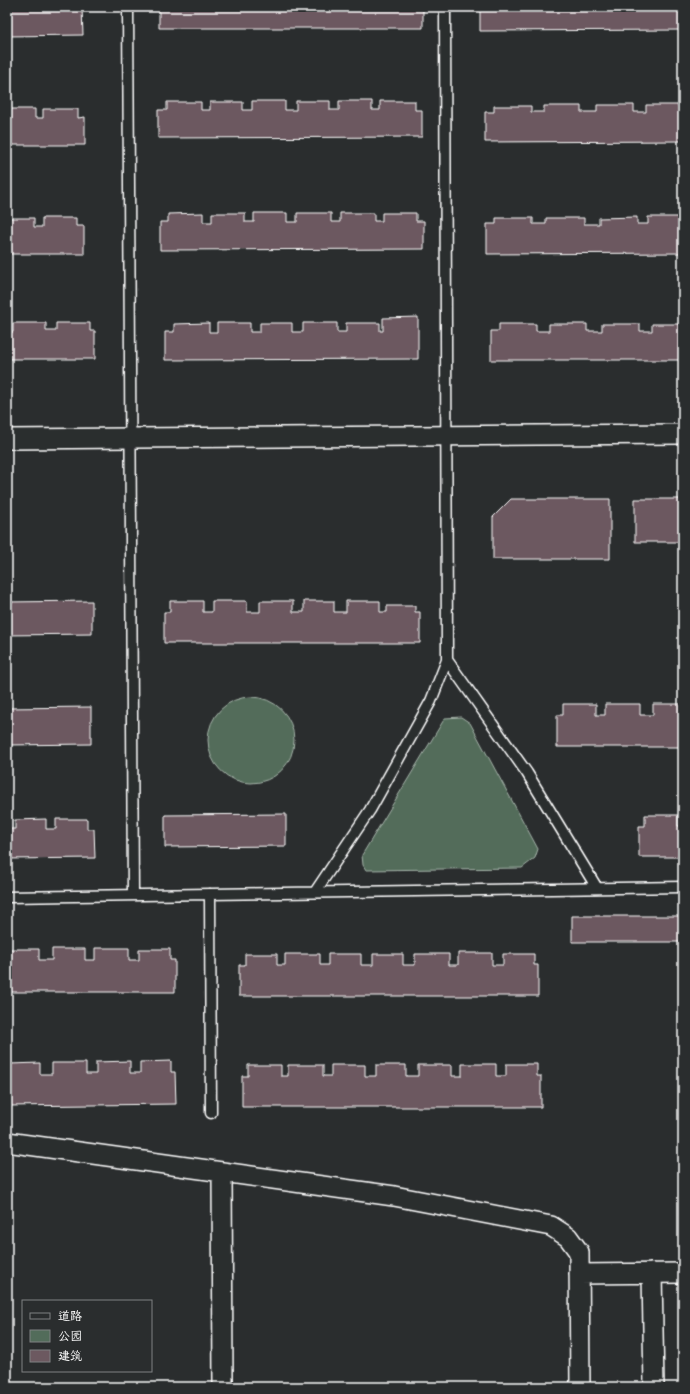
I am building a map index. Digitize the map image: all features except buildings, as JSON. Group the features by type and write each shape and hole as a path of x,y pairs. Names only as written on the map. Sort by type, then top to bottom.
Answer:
{"street":[{"path":"7,439 683,434"},
{"path":"7,1142 394,1196 551,1226 568,1237 579,1252 580,1387"},
{"path":"222,1172 223,1387"},
{"path":"652,1273 654,1387"},
{"path":"579,1274 683,1273"}],"lane":[{"path":"128,7 133,895"},
{"path":"315,892 370,810 431,701 447,660 445,7"},
{"path":"447,660 527,772 596,888"},
{"path":"7,897 683,887"},
{"path":"210,894 211,1113"}],"green space":[{"path":"251,697 267,700 275,704 287,716 291,724 294,740 291,756 287,764 275,776 267,780 251,783 235,780 227,776 215,764 211,756 208,740 211,724 215,716 227,704 235,700"},
{"path":"461,717 470,723 538,849 535,858 522,868 366,870 363,865 362,855 445,718"}]}
